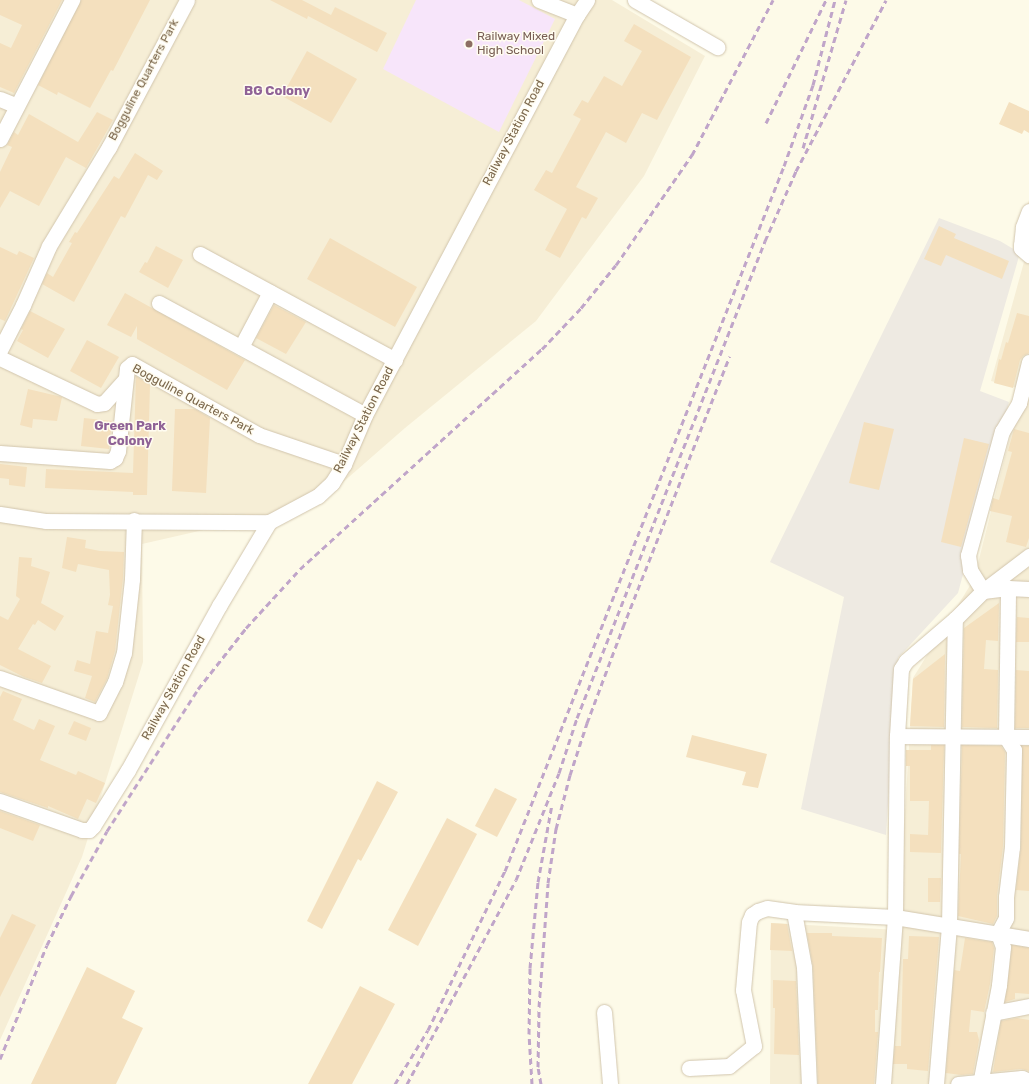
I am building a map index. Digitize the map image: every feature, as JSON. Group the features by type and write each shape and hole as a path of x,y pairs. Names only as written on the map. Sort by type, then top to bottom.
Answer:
{"street":[{"path":"0,139 72,0"},
{"name":"Bogguline Quarters Park","path":"0,350 23,305 49,246 109,147 187,0"},
{"path":"539,0 577,15"},
{"name":"Railway Station Road","path":"0,801 82,830 89,830 93,826 128,770 219,606 269,522 318,496 332,483 344,464 365,415 577,15 587,0"},
{"path":"635,0 717,47"},
{"path":"0,99 17,106"},
{"path":"1029,211 1023,227 1020,245 1021,248 1029,255"},
{"path":"200,254 395,360"},
{"path":"241,347 270,292"},
{"path":"159,303 365,415"},
{"path":"0,358 97,404 104,403 125,380"},
{"path":"983,591 970,570 968,555 1002,431 1019,403 1029,362"},
{"name":"Bogguline Quarters Park","path":"0,453 110,461 115,458 118,451 127,368 132,364 259,435 344,464"},
{"path":"0,514 46,521 134,520 269,522"},
{"path":"0,678 100,713 115,682 124,653 132,579 134,520"},
{"path":"883,1084 895,917 897,736 901,669 906,661 955,619 983,591 1029,556"},
{"path":"983,591 1008,588 1029,589"},
{"path":"980,1083 999,985 1003,948 998,932 1006,918 1006,897 1012,848 1014,750 1006,737 1008,588"},
{"path":"936,1084 949,925 955,619"},
{"path":"897,736 1029,737"},
{"path":"689,1068 729,1066 754,1046 743,990 749,922 752,915 758,911 767,908 794,912 895,917 1029,938"},
{"path":"794,912 804,967 809,1084"},
{"path":"994,1013 1029,1006"},
{"path":"604,1012 610,1084"},
{"path":"958,1084 1022,1078 1029,1081"}],"shaded area":[{"path":"0,0 612,0 705,56 644,176 536,321 405,428 318,504 142,544 143,662 82,857 0,1040"},
{"name":"Railway Mixed High School","path":"416,0 519,0 555,19 499,132 383,69"},
{"path":"1029,200 1029,1084 770,1084 771,923 898,930 913,678 974,579 1022,389 991,381 1024,262 1023,214"},
{"path":"939,218 1000,241 1020,253 980,391 1009,402 958,593 898,658 886,835 801,809 844,597 770,562"}],"building":[{"path":"0,0 62,0 14,93 0,87 0,43 11,48 22,25 0,15"},
{"path":"81,0 150,0 113,71 111,70 90,108 58,92 57,95 38,85"},
{"path":"270,0 302,0 331,15 335,7 387,33 377,52 308,16 307,19"},
{"path":"634,24 691,57 657,120 642,113 626,143 606,132 576,187 598,198 586,219 582,217 560,258 545,250 567,209 534,190 546,170 552,173 581,119 573,115 582,100 588,103 604,76 622,86 642,51 624,41"},
{"path":"307,51 357,79 331,123 282,96"},
{"path":"1009,102 1029,111 1029,133 1024,130 1022,134 999,124"},
{"path":"97,112 113,120 86,168 66,157 39,206 10,191 0,208 0,172 12,147 7,145 14,132 18,135 29,114 78,142"},
{"path":"135,153 163,171 157,180 148,175 125,218 121,216 74,302 42,284 47,273 53,277 72,243 69,242 75,232 77,233 114,176 119,179"},
{"path":"939,226 956,234 954,238 1009,261 1002,279 946,255 941,266 924,259"},
{"path":"330,238 417,287 395,327 307,279"},
{"path":"156,246 183,260 168,288 139,272 145,262 147,263"},
{"path":"0,247 17,255 19,251 34,258 5,321 0,319"},
{"path":"125,293 245,360 227,390 137,339 137,326 131,337 107,325"},
{"path":"274,305 306,322 286,354 256,338"},
{"path":"30,311 65,329 48,358 17,341"},
{"path":"1017,313 1029,316 1029,353 1023,356 1020,360 1013,388 994,383 999,359 1001,360 1006,342 1008,343"},
{"path":"87,340 119,357 101,388 70,371"},
{"path":"136,376 150,385 147,495 133,495 133,492 45,488 46,469 133,473"},
{"path":"28,389 62,397 57,421 33,419 32,428 20,425"},
{"path":"175,409 195,409 210,418 206,493 172,491"},
{"path":"84,418 112,421 109,449 81,446"},
{"path":"864,422 894,429 879,490 849,483"},
{"path":"1014,429 1029,433 1029,538 1026,547 1006,542 1012,516 990,511 993,498 999,500 1012,452 1008,451"},
{"path":"964,438 989,444 961,547 941,542"},
{"path":"0,464 27,467 25,487 9,485 9,479 0,478"},
{"path":"67,537 86,540 85,548 100,551 124,552 123,578 115,651 107,679 95,702 85,698 92,676 74,671 77,660 90,664 96,631 108,633 113,606 108,605 110,595 109,570 78,564 76,572 62,568"},
{"path":"19,557 32,558 31,566 50,572 41,603 64,616 55,631 38,620 35,625 33,624 18,649 51,666 42,683 24,677 0,665 0,616 8,620 20,599 16,596"},
{"path":"999,603 998,641 986,640 984,669 998,670 997,728 962,727 964,628"},
{"path":"1017,617 1029,618 1029,642 1016,642"},
{"path":"945,654 944,727 910,726 913,679"},
{"path":"1016,670 1029,671 1029,728 1015,728"},
{"path":"3,691 22,699 13,720 34,730 39,719 55,726 40,760 76,775 78,771 105,783 96,803 87,799 78,819 48,806 48,808 0,792 0,697"},
{"path":"74,721 91,728 86,741 68,734"},
{"path":"692,735 767,754 758,788 742,785 746,772 686,757"},
{"path":"931,745 944,745 941,853 910,852 910,834 928,835 929,801 910,801 910,766 906,766 906,750 931,750"},
{"path":"962,745 1001,746 1005,752 1003,846 997,896 997,916 993,924 958,916 961,854 959,854"},
{"path":"1022,746 1029,746 1029,891 1016,890 1021,847"},
{"path":"377,781 398,792 361,861 358,859 322,929 307,921"},
{"path":"495,788 517,799 497,837 475,826"},
{"path":"0,811 40,825 33,841 0,828"},
{"path":"447,818 477,834 418,946 388,930"},
{"path":"928,878 941,878 940,902 928,902"},
{"path":"12,914 36,925 0,997 0,938"},
{"path":"771,923 787,924 792,951 770,950"},
{"path":"807,933 832,933 832,936 882,938 878,1010 875,1010 875,1032 878,1032 874,1084 818,1084 813,967"},
{"path":"909,936 939,937 928,1071 907,1069 907,1064 893,1064 895,1046 901,1046 903,959 908,959"},
{"path":"965,938 992,942 994,948 990,984 984,1012 971,1010 969,1032 977,1032 979,1040 973,1074 961,1075 946,1073 954,970 960,971"},
{"path":"1012,945 1029,948 1029,994 1015,993 1015,999 1005,1002"},
{"path":"87,967 135,991 122,1018 143,1028 116,1084 31,1084"},
{"path":"773,980 796,981 799,1055 774,1054 775,1008 773,1008"},
{"path":"360,986 395,1004 352,1084 308,1084"},
{"path":"1017,1018 1029,1020 1029,1071 1021,1069 993,1072 1001,1021"}],"railway":[{"path":"0,1059 47,945 71,896 107,831 198,689 246,628 300,569 542,349 581,308 616,265 692,155 773,0"},
{"path":"766,123 826,0"},
{"path":"395,1084 428,1030 505,871 784,166 813,85 835,0"},
{"path":"803,148 846,0"},
{"path":"407,1084 516,880 559,773 577,718 765,241 796,171 886,0"},
{"path":"541,1084 538,1067 539,1007 548,883 556,829 570,775 587,723 623,627 730,356"},
{"path":"532,1084 529,1034 530,968 538,882 552,804"}],"place":[{"name":"Railway Mixed High School","path":"469,44"}],"district":[{"name":"BG Colony","path":"277,91"},
{"name":"Green Park Colony","path":"130,434"}]}
